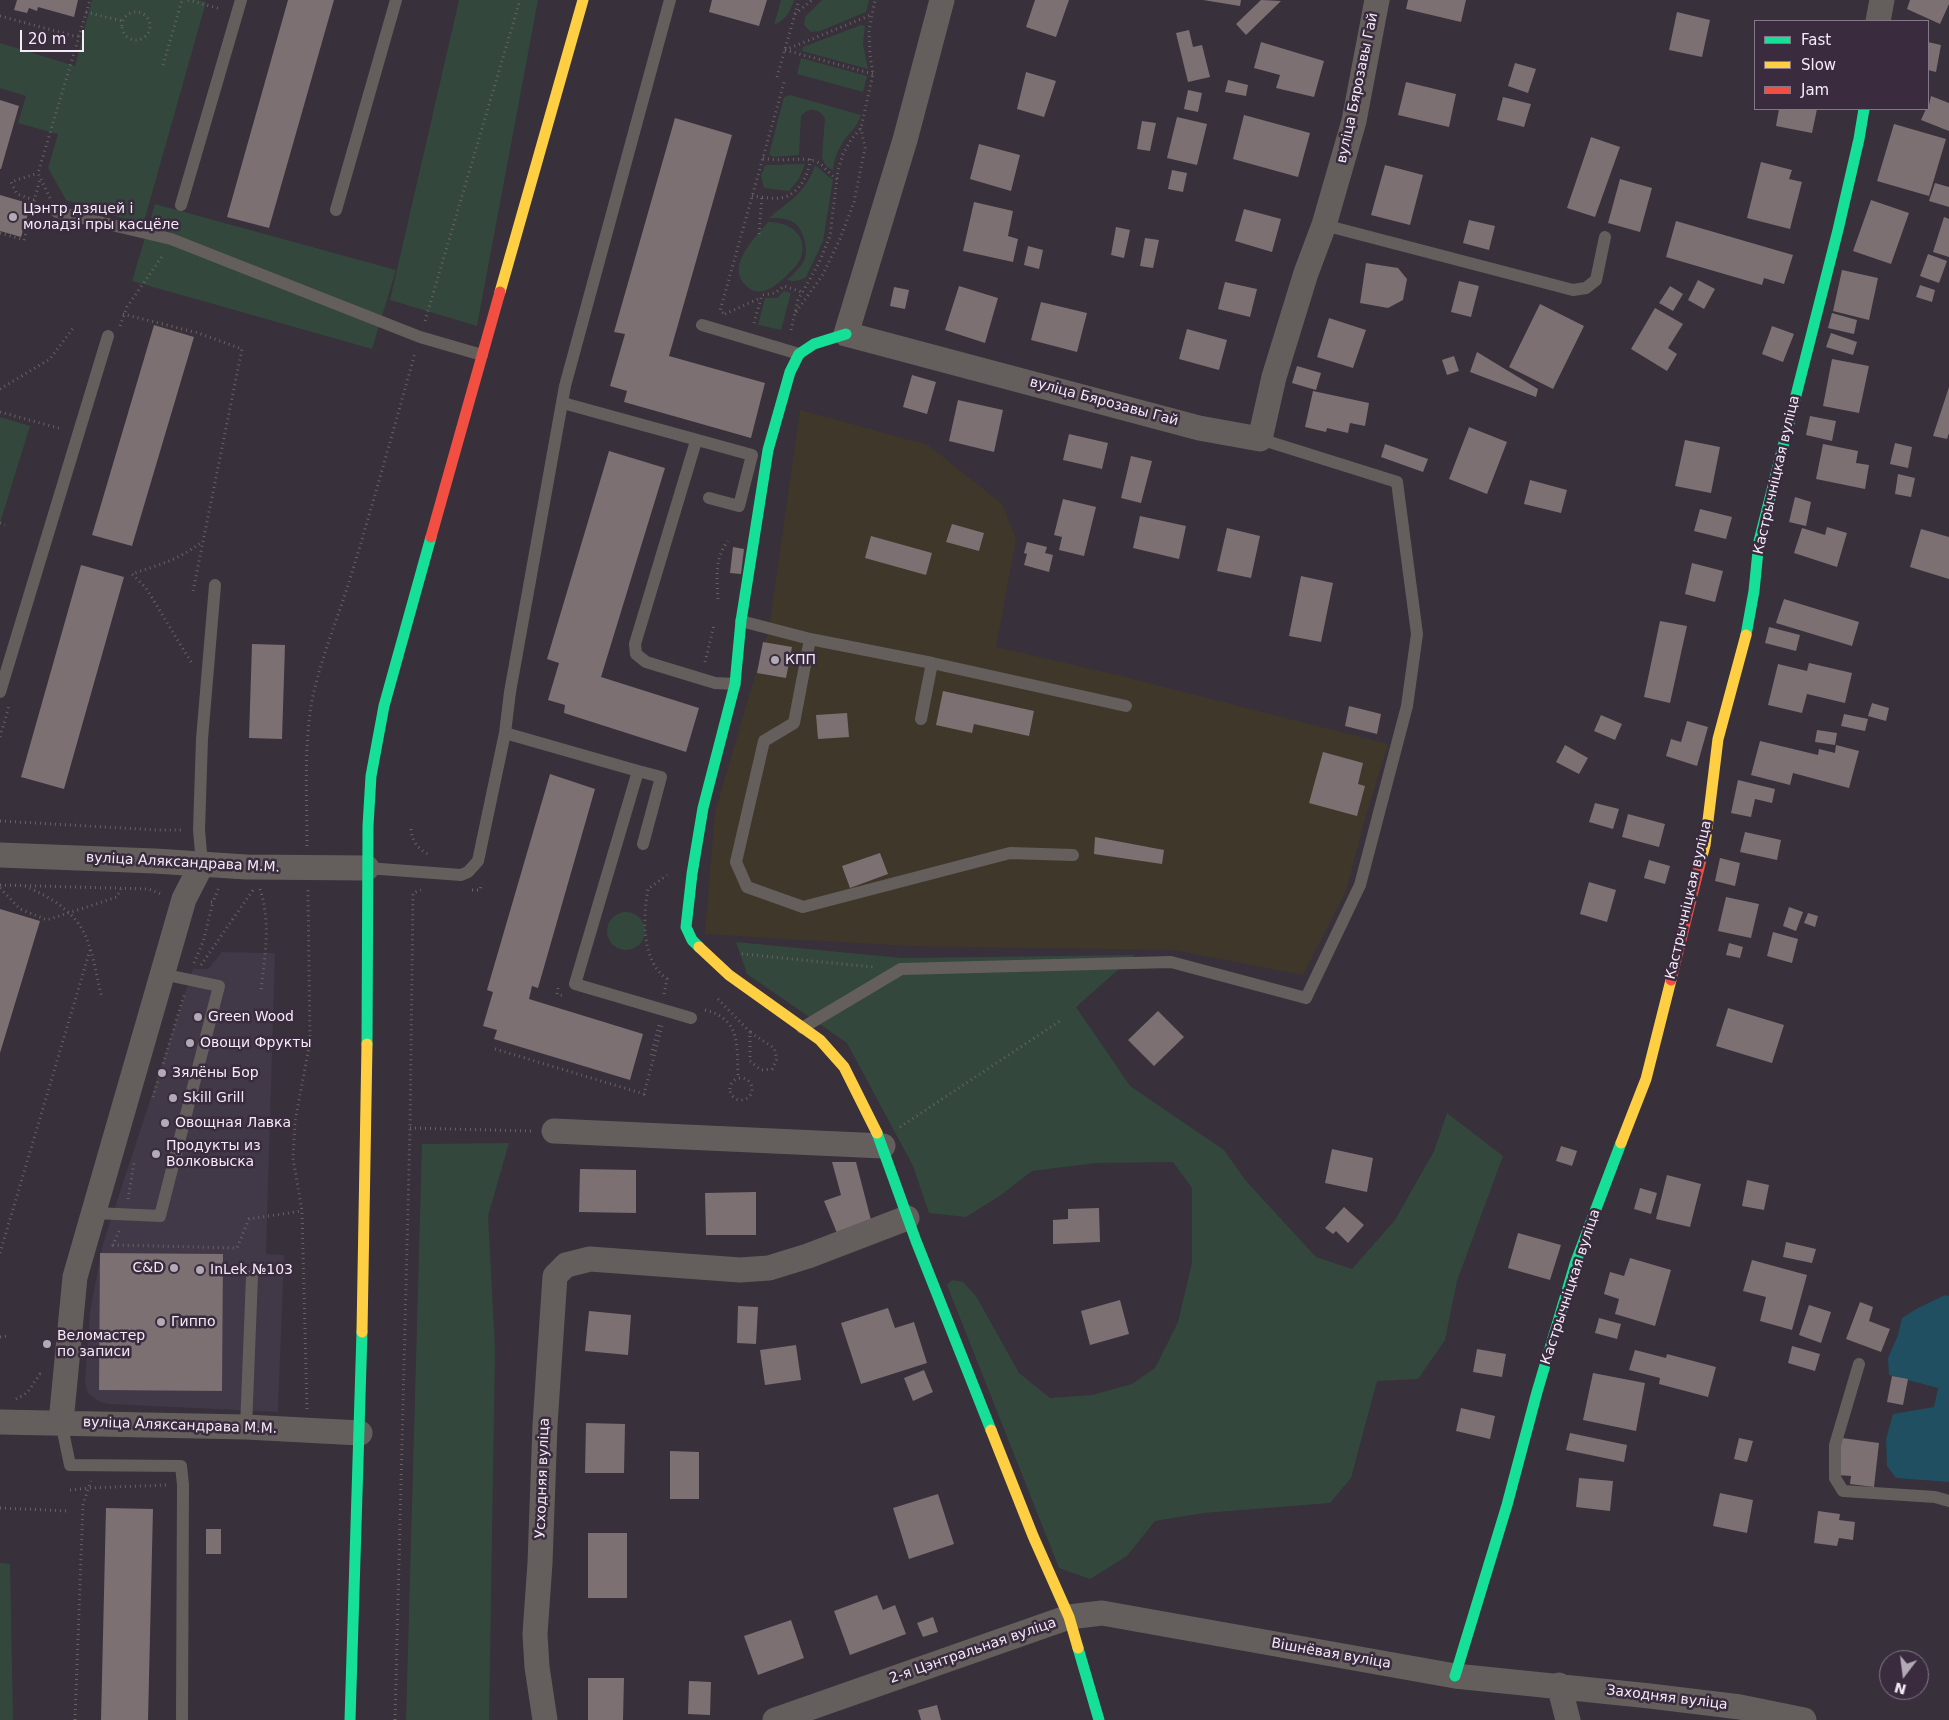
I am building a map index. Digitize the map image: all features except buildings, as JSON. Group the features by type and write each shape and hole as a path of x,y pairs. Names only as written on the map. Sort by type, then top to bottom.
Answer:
{"street":[{"path":"350,1720 360,1433 366,1145 367,868 371,776 384,706 583,0"},
{"path":"942,0 905,140 846,334 814,344 799,354 790,372 768,450 742,621 735,684 703,808 692,874 686,927 692,940 729,975 820,1040 844,1067 865,1106 883,1146 907,1218 1029,1527 1069,1617"},
{"name":"вуліца Бярозавы Гай","path":"846,334 1199,428 1260,439 1274,377 1306,273 1324,225 1354,121 1377,0"},
{"path":"1878,20 1882,0"},
{"name":"Кастрычніцкая вуліца","path":"1455,1676 1507,1505 1537,1392 1576,1264 1646,1079 1704,845 1718,739 1747,630 1754,592 1759,541 1838,230 1864,110"},
{"name":"вуліца Аляксандрава М.М.","path":"0,855 246,867 367,868"},
{"path":"61,1422 76,1277 184,898 202,864"},
{"path":"554,1131 883,1146"},
{"name":"Усходняя вуліца","path":"545,1720 537,1667 535,1634 540,1563 544,1425 555,1276 566,1265 590,1259 740,1270 769,1268 808,1256 907,1218"},
{"name":"вуліца Аляксандрава М.М.","path":"0,1422 61,1422 360,1433"},
{"name":"Вішнёвая вуліца","path":"1069,1617 1102,1613 1455,1676 1559,1685"},
{"name":"2-я Цэнтральная вуліца","path":"775,1720 1069,1617 1099,1720"},
{"path":"1559,1685 1568,1720"},
{"name":"Заходняя вуліца","path":"1559,1685 1740,1707 1804,1720"}],"lane":[{"path":"181,205 241,0"},
{"path":"336,210 396,0"},
{"path":"367,868 461,876 478,861 506,733 510,692 567,376 670,0"},
{"path":"56,212 171,239 420,337 482,355"},
{"path":"1324,225 1573,290 1586,288 1596,280 1605,237"},
{"path":"702,325 799,354"},
{"path":"0,692 113,334"},
{"path":"563,403 752,455 739,506 709,498"},
{"path":"802,1028 901,969 1172,962 1306,998 1360,885 1407,706 1417,634 1397,482 1260,439"},
{"path":"696,441 635,644 636,654 646,662 715,683 735,684"},
{"path":"202,864 199,830 202,739 215,585"},
{"path":"742,621 810,639 932,663 1126,706"},
{"path":"810,639 794,723 764,741 736,862 747,887 802,907 1010,853 1073,855"},
{"path":"921,719 932,663"},
{"path":"506,733 661,777 643,844"},
{"path":"638,772 575,984 691,1018"},
{"path":"95,1213 160,1216 220,986 162,974"},
{"path":"246,1428 252,1276"},
{"path":"1859,1364 1835,1446 1834,1478 1843,1491 1935,1497 1949,1502"},
{"path":"61,1422 70,1465 181,1466 184,1485 182,1720"}],"path":[{"path":"56,212 38,173 90,0"},
{"path":"164,65 182,0"},
{"path":"188,0 221,9"},
{"path":"777,77 799,0"},
{"path":"794,15 812,0"},
{"path":"86,12 122,21"},
{"path":"137,12 148,19 150,29 148,35 136,40 124,36 121,31 122,21 126,16 137,12"},
{"path":"785,50 872,15"},
{"path":"0,16 79,36"},
{"path":"785,50 872,74"},
{"path":"731,317 720,311 785,79"},
{"path":"794,314 822,276 840,239 850,211 865,148 861,128"},
{"path":"763,158 777,161 811,158 820,163 837,180"},
{"path":"752,196 782,198 790,194 802,183 809,168 811,158"},
{"path":"34,200 17,194 11,182 38,173"},
{"path":"0,233 24,240 40,178"},
{"path":"759,234 762,197"},
{"path":"113,334 123,314 169,247 171,239"},
{"path":"725,314 761,298 762,295 775,293 784,286 802,292"},
{"path":"745,323 754,326 761,298"},
{"path":"123,314 198,333 242,349 193,591"},
{"path":"0,389 50,359 74,327"},
{"path":"0,412 62,429"},
{"path":"0,523 5,525"},
{"path":"192,663 146,588 132,574 169,562 185,554 202,541"},
{"path":"0,820 157,830 199,830"},
{"path":"395,1720 410,1128 413,893 437,884 440,856 429,854 419,848 412,836 411,829"},
{"path":"298,845 307,844"},
{"path":"0,886 149,890 163,895 213,902 221,881"},
{"path":"471,890 480,890 482,881"},
{"path":"197,971 258,884 265,905 268,939 260,990"},
{"path":"0,886 20,909 47,920 117,897 121,889"},
{"path":"24,886 49,897 70,913 86,937 102,998"},
{"path":"0,1253 90,950"},
{"path":"737,953 901,969"},
{"path":"560,984 557,994 566,997"},
{"path":"495,1049 644,1094 666,1011"},
{"path":"883,1146 902,1124 1060,1022"},
{"path":"651,1055 659,1024"},
{"path":"738,1077 747,1079 753,1086 752,1095 745,1100 736,1099 730,1092 731,1083 738,1077"},
{"path":"410,1128 554,1131"},
{"path":"249,1219 302,1210"},
{"path":"0,1338 7,1336"},
{"path":"70,1490 184,1485"},
{"path":"76,1720 83,1504 89,1488"},
{"path":"0,1508 68,1511"}],"shaded area":[{"path":"800,410 928,445 1002,504 1016,538 996,647 1121,676 1388,744 1365,819 1346,891 1303,975 1174,950 908,946 705,934 715,812 769,628"},
{"path":"222,952 275,953 266,1254 284,1255 278,1412 108,1404 98,1401 88,1393 85,1383 90,1312 102,1247 193,969 208,969"}],"green space":[{"path":"92,0 199,0 206,2 143,225 66,200 48,168 58,134 18,123 26,96 0,88 0,43 75,66"},
{"path":"459,0 538,0 477,326 390,300"},
{"path":"781,0 794,0 787,15 774,25"},
{"path":"822,0 869,0 866,12 820,31 811,32 804,25 805,17"},
{"path":"861,25 865,26 863,44 868,69 802,51 803,47"},
{"path":"801,58 867,76 863,92 797,74"},
{"path":"790,95 861,115 839,149 833,170 824,163 822,158 825,118 819,112 813,110 807,111 801,116 799,155 773,157 769,154 784,97"},
{"path":"805,164 799,179 789,191 764,188 761,176 765,165"},
{"path":"815,165 833,180 823,241 806,277 797,281 790,281 787,280 800,267 805,258 804,238 800,229 793,222 769,218 802,189 807,183"},
{"path":"155,204 396,270 372,349 132,281"},
{"path":"768,222 783,224 795,231 802,242 803,249 795,267 787,275 776,285 759,292 748,287 742,281 739,274 739,266 746,250"},
{"path":"784,291 791,293 781,330 758,325 765,298 777,298"},
{"path":"0,417 30,426 0,523"},
{"path":"626,912 633,913 639,918 644,924 644,938 639,944 633,949 626,950 619,949 613,944 608,938 607,931 608,924 613,918 619,913"},
{"path":"736,942 902,958 1135,955 1076,1007 1130,1086 1224,1150 1246,1181 1316,1257 1352,1269 1395,1220 1434,1151 1447,1113 1503,1156 1457,1281 1445,1340 1418,1379 1377,1381 1351,1478 1330,1503 1204,1513 1155,1521 1127,1556 1090,1579 1059,1568 947,1285 952,1280 963,1282 976,1296 1019,1373 1050,1398 1092,1395 1132,1384 1155,1368 1178,1322 1192,1263 1192,1188 1173,1162 1096,1163 1032,1171 1001,1195 966,1217 929,1213 913,1166 847,1043 747,974"},
{"path":"509,1143 488,1216 495,1349 489,1720 406,1720 422,1144"},
{"path":"0,1563 10,1564 13,1720 0,1720"}],"water":[{"path":"1945,1295 1949,1296 1949,1482 1896,1478 1887,1466 1886,1439 1893,1414 1934,1407 1938,1388 1889,1375 1888,1358 1898,1335 1902,1318"}],"traffic: fast":[{"path":"1746,635 1754,591 1759,541 1838,230 1864,110"},
{"path":"699,947 692,940 686,927 692,874 703,808 735,684 741,621 768,450 790,372 799,354 814,344 846,334"},
{"path":"367,1044 368,826 371,776 384,706 431,537"},
{"path":"877,1133 916,1241 991,1430"},
{"path":"1455,1676 1507,1505 1537,1392 1575,1264 1621,1143"},
{"path":"350,1720 362,1332"},
{"path":"1078,1648 1099,1720"}],"traffic: slow":[{"path":"500,292 583,0"},
{"path":"1701,860 1705,845 1718,739 1746,635"},
{"path":"699,947 729,975 820,1040 844,1067 877,1133"},
{"path":"1621,1143 1646,1079 1671,980"},
{"path":"362,1332 367,1044"},
{"path":"991,1430 1033,1536 1069,1617 1078,1648"}],"traffic: jam":[{"path":"431,537 500,292"},
{"path":"1671,980 1701,860"}],"place":[{"name":"Цэнтр дзяцей і моладзі пры касцёле","path":"13,217"},
{"name":"КПП","path":"775,660"},
{"name":"Green Wood","path":"198,1017"},
{"name":"Овощи Фрукты","path":"190,1043"},
{"name":"Зялёны Бор","path":"162,1073"},
{"name":"Skill Grill","path":"173,1098"},
{"name":"Овощная Лавка","path":"165,1123"},
{"name":"Продукты из Волковыска","path":"156,1154"},
{"name":"C&D","path":"174,1268"},
{"name":"InLek №103","path":"200,1270"},
{"name":"Гиппо","path":"161,1322"},
{"name":"Веломастер по записи","path":"47,1344"}]}
